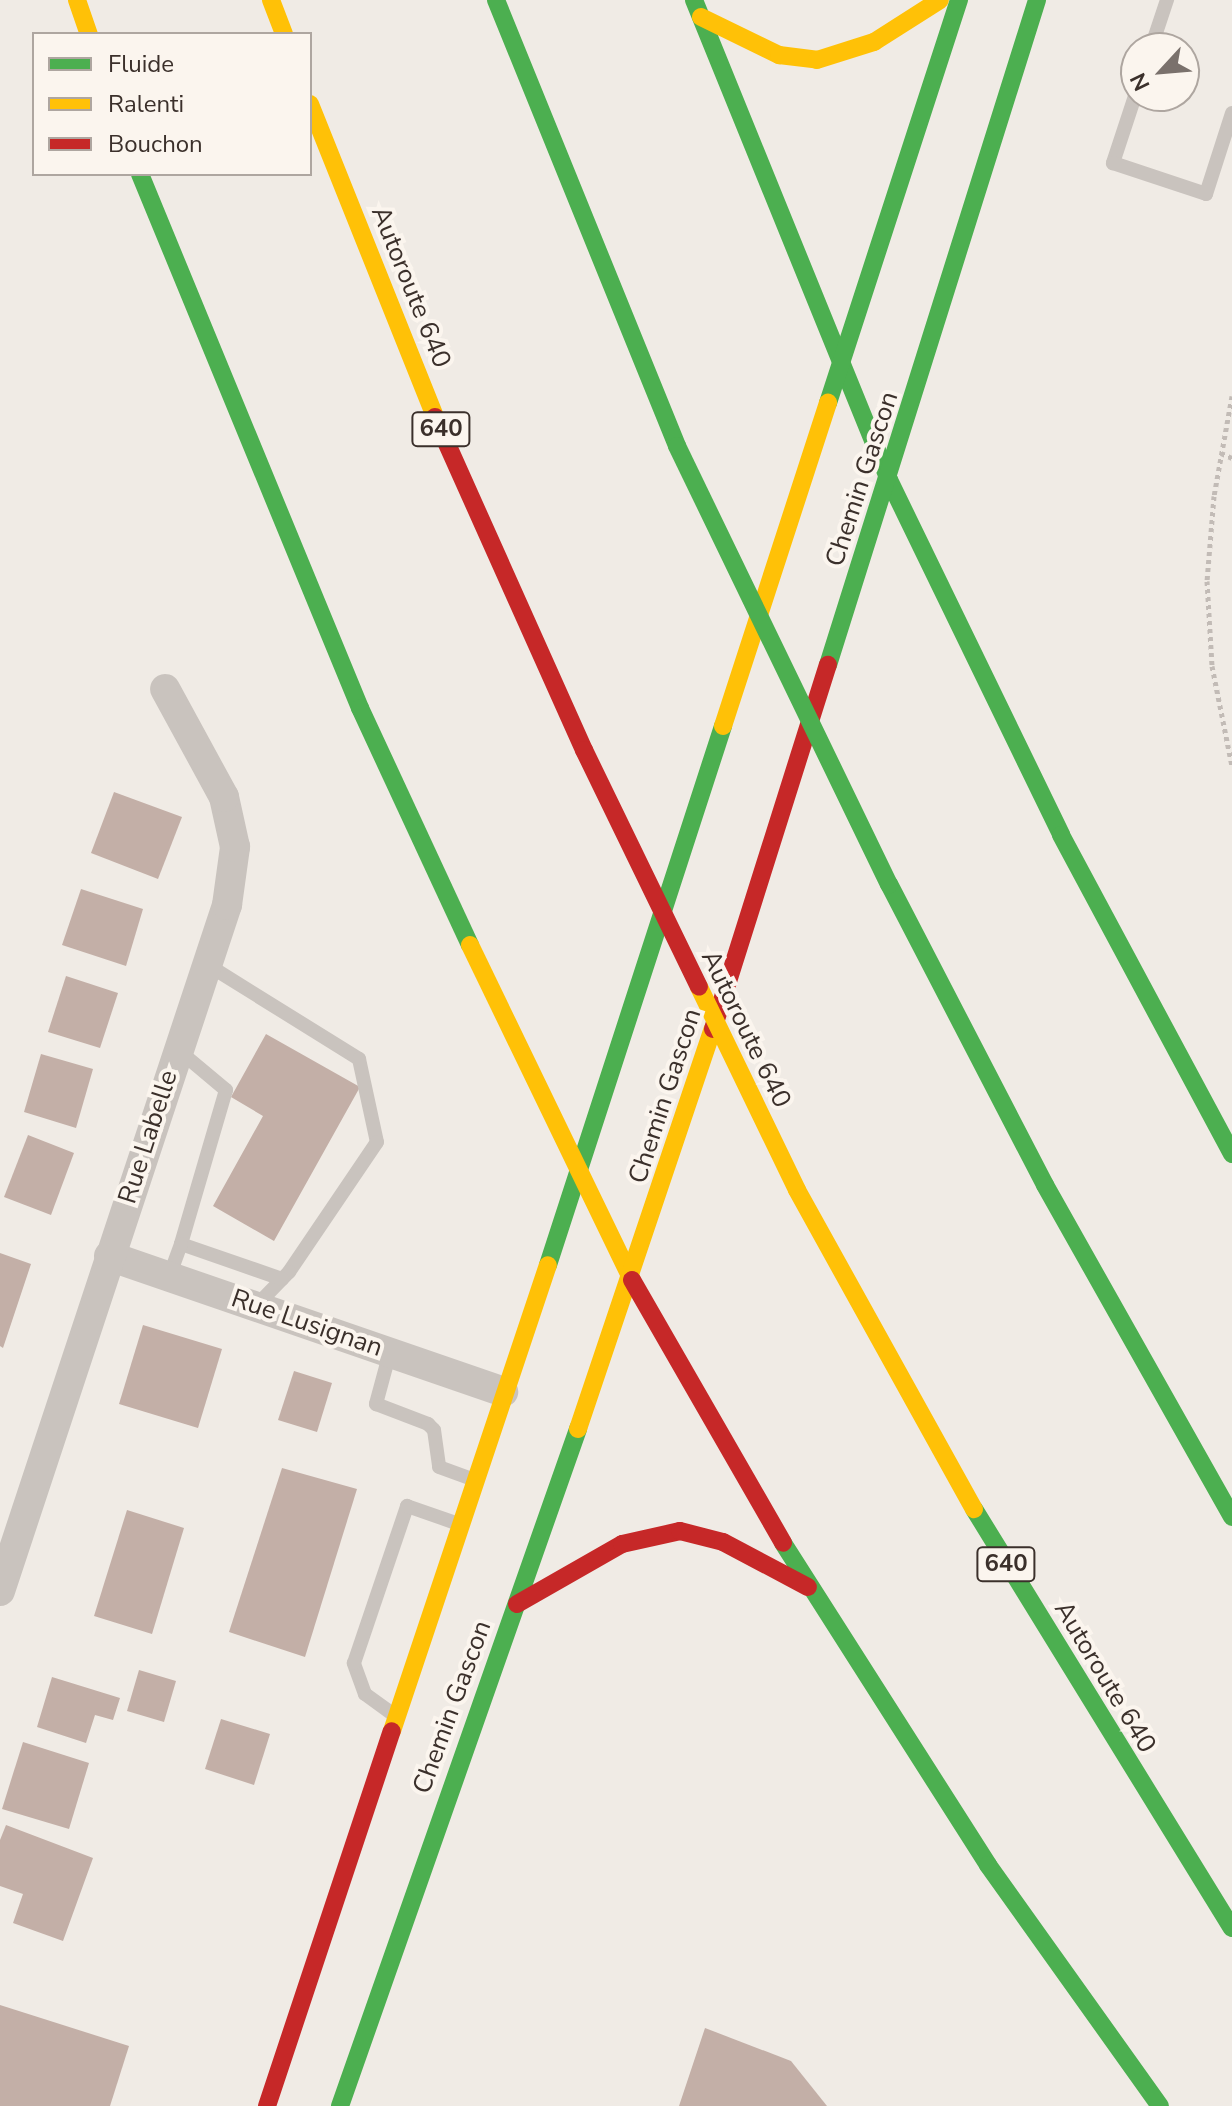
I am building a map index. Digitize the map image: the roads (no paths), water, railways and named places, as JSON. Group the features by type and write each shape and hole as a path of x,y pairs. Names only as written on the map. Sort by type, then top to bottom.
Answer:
{"main road":[{"path":"77,0 88,32"},
{"path":"271,0 283,32"},
{"path":"496,0 677,446 889,884 1045,1185 1232,1517"},
{"path":"697,9 779,55 817,60 874,42 940,0"},
{"name":"Chemin Gascon","path":"267,2106 577,1173 959,0"},
{"name":"Chemin Gascon","path":"340,2106 632,1280 889,480 1037,0"},
{"path":"697,9 839,364 889,480 1061,835 1232,1154"},
{"name":"Autoroute 640","path":"312,109 435,416 584,750 797,1190 943,1458 1232,1928"},
{"path":"141,176 324,625 577,1173 632,1280 810,1589 981,1854 1160,2106"},
{"path":"517,1604 622,1544 680,1531 723,1542 810,1589"}],"street":[{"name":"Rue Labelle","path":"0,1591 176,1049 227,905 235,847 224,797 165,689"},
{"name":"Rue Lusignan","path":"109,1256 503,1392"}],"lane":[{"path":"1156,32 1167,0"},
{"path":"1130,112 1113,163 1206,194 1232,113"},
{"path":"208,965 359,1059 377,1142 282,1279 256,1306"},
{"path":"169,1277 226,1090 176,1049"},
{"path":"181,1244 282,1279"},
{"path":"390,1352 376,1404 428,1424 434,1430 439,1467 475,1480"},
{"path":"397,1717 365,1694 354,1663 407,1506 461,1524"}]}
